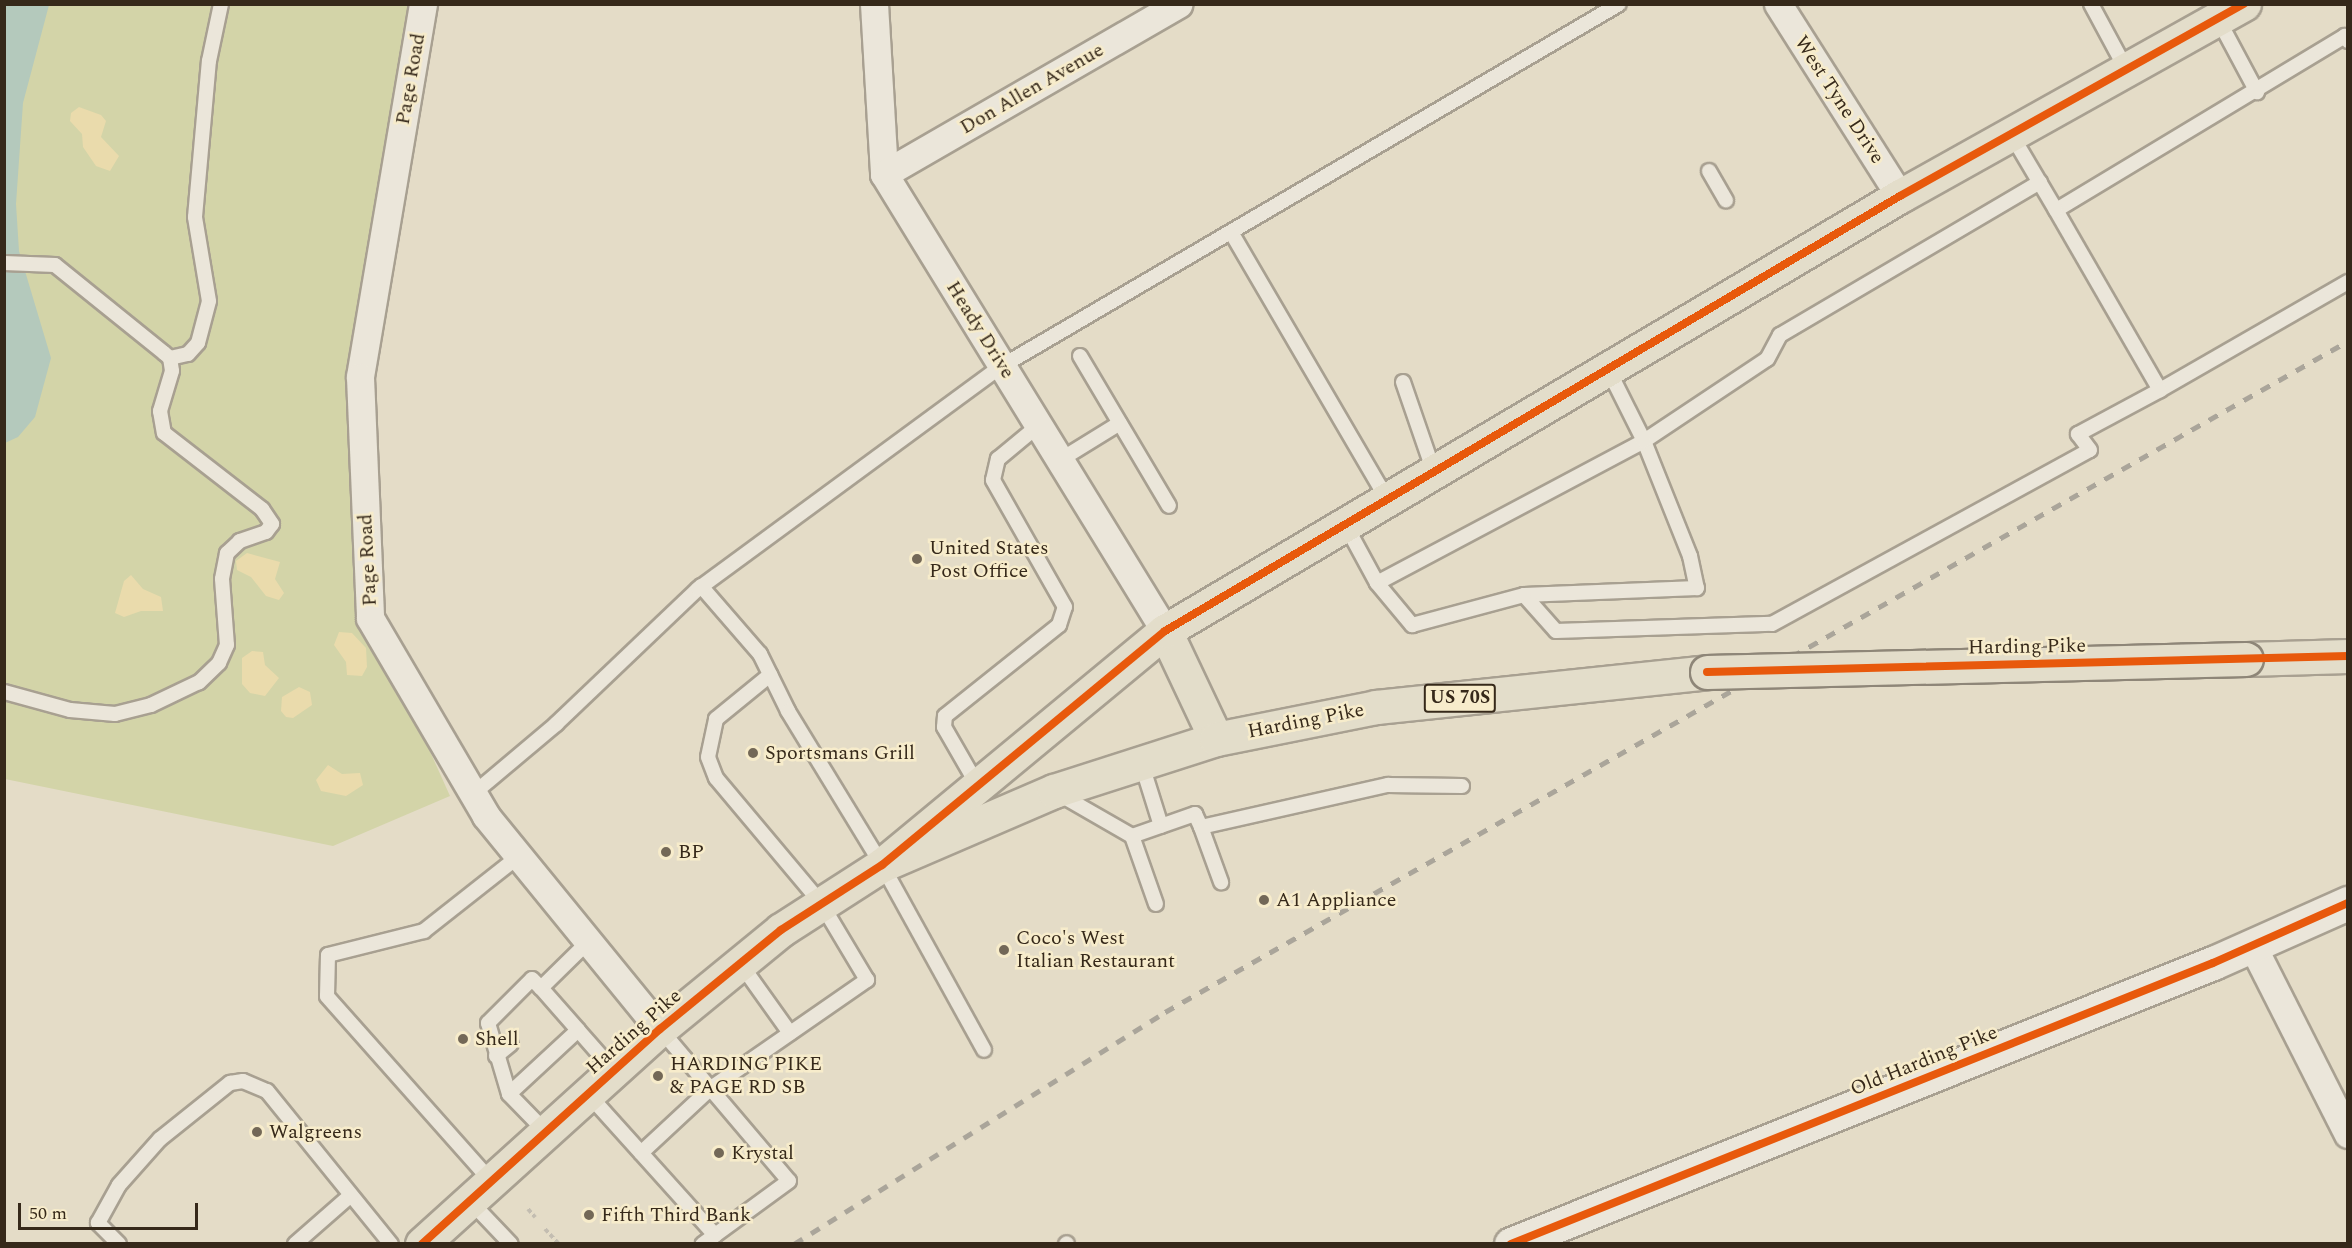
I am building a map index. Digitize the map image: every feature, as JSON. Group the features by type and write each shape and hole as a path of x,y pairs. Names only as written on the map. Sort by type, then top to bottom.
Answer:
{"main road":[{"path":"882,865 1165,631 1900,196 2231,12"},
{"path":"1165,631 1216,739"},
{"name":"Harding Pike","path":"422,1244 660,1029 740,963 821,903 882,865 1054,791 1140,761 1216,739 1376,706 1707,672 2348,656"}],"street":[{"name":"Page Road","path":"423,4 360,377 370,618 473,794 519,856 660,1029"},
{"name":"Heady Drive","path":"874,4 884,174 1165,631"},
{"name":"Don Allen Avenue","path":"884,174 1179,4"},
{"name":"West Tyne Drive","path":"1778,4 1900,196"},
{"name":"Old Harding Pike","path":"1511,1244 2252,945 2348,903"},
{"path":"2252,945 2348,1134"}],"lane":[{"path":"170,358 193,349 207,312 209,285 196,233 195,208 209,62 221,4"},
{"path":"473,794 556,724 701,586 1002,366 1619,4"},
{"path":"2091,4 2126,69"},
{"path":"2231,12 2258,92"},
{"path":"2056,210 2258,92 2345,36 2348,41"},
{"path":"2011,134 2160,390"},
{"path":"1709,171 1726,201"},
{"path":"1377,583 1644,441 1767,359 1780,335 2040,182"},
{"path":"1230,232 1387,499"},
{"path":"4,263 46,264 61,269 170,358 172,371 160,411 164,433 262,509 272,524 266,532 233,546 224,560 222,579 228,629 225,654 209,674 190,688 151,705 115,714 92,714 4,692"},
{"path":"1524,595 1556,631 1772,624 2090,450 2078,434 2160,390 2348,282"},
{"path":"1080,356 1168,506"},
{"path":"1346,524 1377,583 1412,625 1524,595 1697,588 1690,556 1644,441 1608,369"},
{"path":"1403,382 1434,472"},
{"path":"1060,460 1120,423"},
{"path":"978,786 944,727 945,716 1059,626 1065,607 993,480 998,459 1039,425"},
{"path":"701,586 760,654 770,675 882,865 984,1050"},
{"path":"641,1153 711,1088 867,980 821,903 716,778 708,757 716,719 770,675"},
{"path":"1140,761 1161,826"},
{"path":"1201,827 1388,785 1462,786"},
{"path":"1054,791 1132,836 1156,904"},
{"path":"1132,836 1195,814 1221,882"},
{"path":"511,1244 480,1191 327,996 328,955 424,931 519,856"},
{"path":"541,988 588,942"},
{"path":"740,963 790,1033"},
{"path":"546,1132 509,1094 488,1023 532,979 541,988 549,1007 578,1030 614,1071"},
{"path":"660,1029 789,1181 703,1244"},
{"path":"509,1094 578,1030"},
{"path":"496,1056 511,1044"},
{"path":"119,1244 98,1223 119,1185 160,1139 230,1083 243,1082 267,1091 391,1244"},
{"path":"588,1094 716,1235"},
{"path":"295,1244 351,1195"}],"path":[{"path":"528,1209 535,1216"},
{"path":"545,1229 559,1244"}],"green space":[{"path":"4,5 423,5 360,377 370,618 450,796 333,846 5,779"}],"sand":[{"path":"79,107 101,115 106,121 101,137 119,156 110,171 96,166 83,147 82,134 70,121 71,113"},
{"path":"247,553 280,562 275,579 284,593 279,600 266,596 251,577 237,570 236,561"},
{"path":"131,575 143,589 161,597 163,611 141,611 124,617 115,613 124,581"},
{"path":"339,632 352,633 366,648 367,667 362,676 347,675 346,662 334,645"},
{"path":"252,651 263,652 265,665 279,678 265,696 250,693 242,684 242,658"},
{"path":"299,687 310,692 312,705 293,718 286,717 281,711 282,697"},
{"path":"328,765 342,774 360,773 363,785 346,796 321,791 316,780"}],"shaded area":[{"path":"5,5 49,5 23,103 16,204 19,251 51,358 35,417 18,437 5,443"}],"railway":[{"path":"794,1244 1165,1012 2348,341"}],"cycle path":[{"path":"422,1244 660,1029 781,930 882,865 1165,631 1900,196 2244,4"},
{"path":"1707,672 2348,656"},
{"path":"1511,1244 2213,963 2348,903"}],"place":[{"name":"United States Post Office","path":"917,559"},
{"name":"Sportsmans Grill","path":"753,753"},
{"name":"BP","path":"666,852"},
{"name":"A1 Appliance","path":"1264,900"},
{"name":"Coco's West Italian Restaurant","path":"1004,950"},
{"name":"Shell","path":"463,1039"},
{"name":"HARDING PIKE & PAGE RD SB","path":"658,1076"},
{"name":"Walgreens","path":"257,1132"},
{"name":"Krystal","path":"719,1153"},
{"name":"Fifth Third Bank","path":"589,1215"}]}
